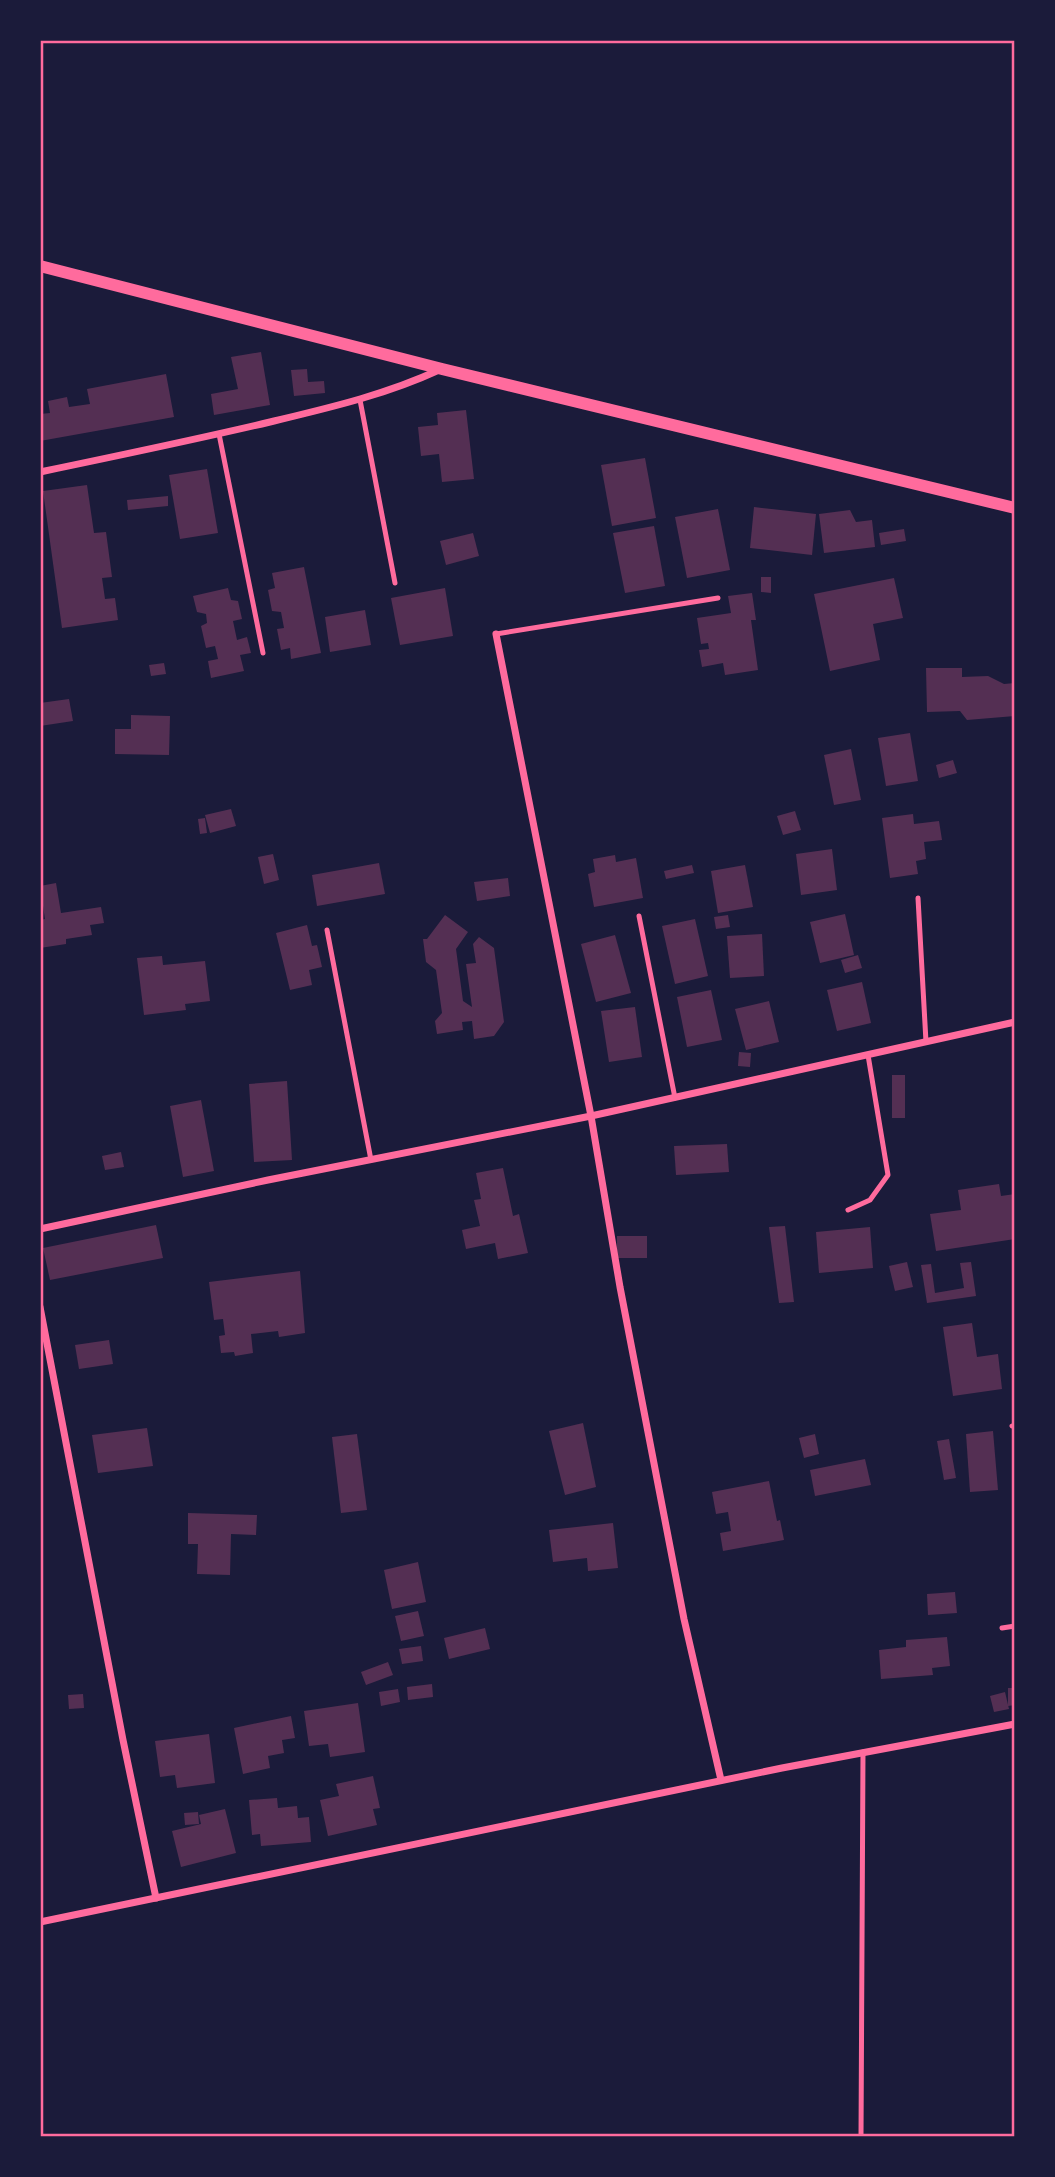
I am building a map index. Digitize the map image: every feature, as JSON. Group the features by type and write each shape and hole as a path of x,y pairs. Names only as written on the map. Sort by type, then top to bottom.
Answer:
{"street":[{"path":"40,266 442,369 1015,508"},
{"path":"40,472 219,435 360,400 407,385 442,369"},
{"path":"496,634 591,1116 620,1287 684,1619 721,1780"},
{"path":"40,1229 591,1116 1015,1023"},
{"path":"40,1307 156,1898"},
{"path":"40,1922 721,1780 1015,1724"}],"lane":[{"path":"360,400 395,583"},
{"path":"219,435 263,653"},
{"path":"496,634 718,598"},
{"path":"918,898 926,1042"},
{"path":"639,916 675,1097"},
{"path":"327,930 371,1160"},
{"path":"848,1210 870,1200 888,1175 868,1055"},
{"path":"1002,1628 1015,1626"},
{"path":"861,2137 863,1752"}],"building":[{"path":"261,352 270,405 214,415 211,394 238,389 231,357"},
{"path":"307,369 308,382 324,381 325,393 294,396 291,370"},
{"path":"166,374 174,417 40,441 40,414 50,413 48,401 67,397 69,407 90,404 87,389"},
{"path":"466,410 474,479 442,482 439,454 421,456 418,427 438,425 437,413"},
{"path":"645,458 656,518 612,526 601,465"},
{"path":"207,469 218,533 180,539 169,475"},
{"path":"87,485 94,533 106,532 112,577 102,578 105,599 115,598 118,620 62,628 43,491"},
{"path":"168,496 168,506 128,510 127,500"},
{"path":"754,507 816,514 812,555 750,548"},
{"path":"718,509 730,570 687,578 675,517"},
{"path":"850,510 856,522 872,520 875,547 824,553 819,514"},
{"path":"654,526 665,586 625,593 613,533"},
{"path":"904,529 906,541 881,545 879,533"},
{"path":"473,533 479,556 446,565 440,541"},
{"path":"304,567 321,653 291,659 290,648 281,650 277,629 284,628 281,612 272,611 268,590 275,588 272,573"},
{"path":"761,577 771,577 771,593 761,592"},
{"path":"894,578 903,618 873,624 880,660 830,671 814,594"},
{"path":"228,588 231,600 238,601 242,619 233,621 237,640 247,637 251,653 240,655 244,671 211,678 208,661 218,659 215,646 206,648 201,626 207,623 206,614 197,612 193,596"},
{"path":"445,588 453,636 400,645 391,598"},
{"path":"752,593 756,620 751,620 758,670 725,675 723,663 702,667 699,650 709,649 708,643 701,644 697,618 731,613 728,596"},
{"path":"365,610 371,645 330,652 325,617"},
{"path":"164,663 166,674 151,676 149,665"},
{"path":"926,668 962,668 962,677 988,676 1004,684 1015,683 1015,716 967,720 960,711 927,712"},
{"path":"69,699 73,721 40,726 40,703"},
{"path":"131,715 170,716 169,755 115,754 115,729 131,729"},
{"path":"910,733 918,781 886,786 878,738"},
{"path":"851,749 861,800 834,805 824,755"},
{"path":"953,760 957,773 939,778 936,765"},
{"path":"231,809 236,826 210,833 205,815"},
{"path":"795,811 801,830 783,835 777,816"},
{"path":"913,814 914,824 939,821 942,840 924,842 926,859 916,861 918,874 890,878 882,818"},
{"path":"205,818 207,833 200,834 198,819"},
{"path":"832,849 837,890 801,895 796,854"},
{"path":"273,854 279,880 264,884 258,857"},
{"path":"615,855 616,862 636,858 643,898 594,907 588,874 595,872 593,859"},
{"path":"379,863 385,894 317,906 312,875"},
{"path":"692,865 694,873 666,879 664,871"},
{"path":"745,865 753,907 718,913 711,871"},
{"path":"508,878 510,896 477,901 474,882"},
{"path":"56,883 61,913 101,907 104,923 90,925 92,935 66,939 66,944 40,948 40,920 45,919 40,886"},
{"path":"845,914 854,955 820,963 810,922"},
{"path":"445,915 468,932 456,949 463,1001 472,1007 466,964 476,963 473,944 479,937 494,948 504,1022 494,1036 474,1039 472,1021 462,1022 463,1030 437,1034 435,1021 442,1013 436,970 426,962 423,939 427,939"},
{"path":"728,915 730,927 716,929 714,917"},
{"path":"695,919 708,976 675,984 662,926"},
{"path":"307,925 312,946 317,945 322,967 309,970 312,985 290,990 276,933"},
{"path":"762,934 764,976 730,978 727,936"},
{"path":"615,935 631,993 596,1002 581,944"},
{"path":"858,955 862,968 845,973 841,960"},
{"path":"162,956 163,965 205,961 210,1001 185,1004 186,1010 144,1015 137,958"},
{"path":"862,982 871,1023 837,1031 827,990"},
{"path":"711,990 722,1040 687,1047 677,997"},
{"path":"769,1001 779,1042 746,1050 735,1009"},
{"path":"635,1007 642,1057 609,1062 601,1011"},
{"path":"739,1052 751,1053 750,1067 738,1066"},
{"path":"892,1075 905,1075 905,1118 892,1118"},
{"path":"287,1081 292,1160 254,1162 249,1084"},
{"path":"201,1100 214,1171 183,1177 170,1106"},
{"path":"727,1144 729,1172 676,1175 674,1146"},
{"path":"121,1152 124,1167 105,1170 102,1156"},
{"path":"503,1168 513,1216 519,1214 528,1253 498,1259 495,1243 466,1249 462,1230 480,1226 474,1200 481,1199 476,1173"},
{"path":"999,1184 1001,1196 1015,1194 1015,1239 936,1251 930,1214 961,1210 958,1190"},
{"path":"156,1225 163,1258 50,1280 43,1248"},
{"path":"785,1226 794,1302 779,1303 769,1227"},
{"path":"870,1227 873,1268 819,1273 816,1232"},
{"path":"617,1236 647,1236 647,1258 617,1258"},
{"path":"907,1262 913,1287 895,1291 889,1266"},
{"path":"971,1262 976,1296 927,1303 921,1265 931,1264 935,1293 964,1288 960,1263"},
{"path":"300,1271 305,1333 279,1337 278,1331 251,1334 253,1353 235,1356 234,1352 221,1353 219,1336 225,1335 223,1319 214,1320 209,1282"},
{"path":"972,1323 977,1357 998,1354 1002,1389 953,1396 943,1327"},
{"path":"109,1340 113,1364 79,1369 75,1345"},
{"path":"583,1423 596,1487 565,1495 549,1431"},
{"path":"147,1428 153,1466 98,1473 92,1435"},
{"path":"993,1431 998,1490 970,1492 966,1434"},
{"path":"357,1434 367,1510 341,1513 332,1437"},
{"path":"815,1434 819,1454 804,1458 799,1438"},
{"path":"949,1439 956,1478 944,1480 937,1441"},
{"path":"865,1459 871,1485 815,1496 810,1470"},
{"path":"769,1481 777,1521 780,1520 784,1540 723,1551 720,1533 731,1531 728,1512 716,1514 712,1492"},
{"path":"188,1513 257,1515 256,1535 231,1534 230,1575 197,1574 198,1544 188,1544"},
{"path":"613,1523 618,1568 588,1571 587,1558 553,1562 549,1530"},
{"path":"418,1562 426,1602 392,1609 384,1570"},
{"path":"955,1592 957,1613 928,1615 927,1594"},
{"path":"418,1611 424,1636 401,1641 395,1616"},
{"path":"485,1628 490,1649 449,1659 444,1638"},
{"path":"947,1637 950,1666 932,1668 933,1675 881,1679 879,1650 906,1647 906,1640"},
{"path":"421,1646 423,1661 402,1664 399,1649"},
{"path":"388,1662 393,1675 366,1685 361,1672"},
{"path":"432,1684 433,1697 408,1700 407,1687"},
{"path":"1008,1688 1015,1688 1015,1705 1008,1706"},
{"path":"398,1689 400,1702 381,1706 379,1692"},
{"path":"1005,1692 1009,1709 994,1712 990,1696"},
{"path":"83,1694 84,1708 69,1709 68,1695"},
{"path":"358,1703 365,1752 330,1757 328,1744 309,1746 304,1711"},
{"path":"291,1716 295,1738 282,1740 284,1753 268,1756 270,1768 243,1774 234,1728"},
{"path":"209,1734 215,1783 177,1788 175,1775 160,1777 155,1741"},
{"path":"373,1776 380,1808 373,1809 377,1825 328,1836 320,1800 339,1796 336,1784"},
{"path":"277,1798 278,1808 297,1806 298,1818 309,1817 311,1842 261,1846 260,1834 252,1835 249,1800"},
{"path":"225,1809 236,1853 181,1867 172,1831 201,1824 199,1815"},
{"path":"198,1812 199,1824 185,1825 184,1813"}]}
